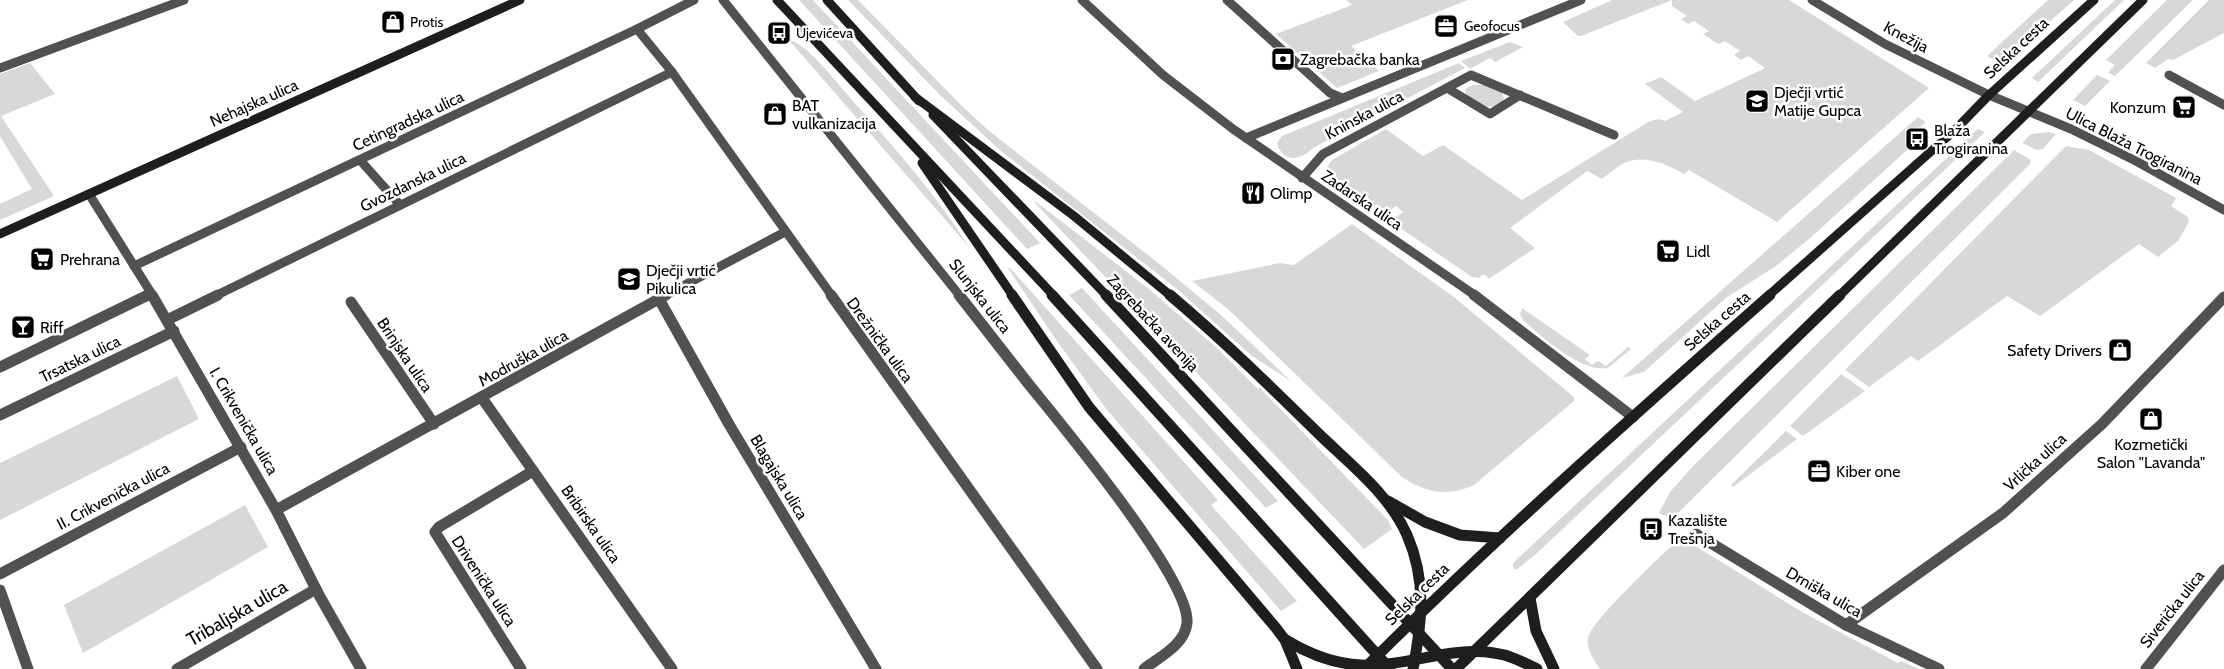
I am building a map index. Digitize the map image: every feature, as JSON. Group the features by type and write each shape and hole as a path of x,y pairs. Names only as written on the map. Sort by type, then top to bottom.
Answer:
{"main road":[{"name":"Nehajska ulica","path":"0,234 520,0"},
{"path":"777,0 1054,297 1390,669"},
{"name":"Zagrebačka avenija","path":"827,0 916,97 1103,292 1452,669"},
{"name":"Selska cesta","path":"1366,667 1500,538 1954,131 1989,95 2094,0"},
{"path":"1456,669 2144,0"},
{"path":"916,97 1125,255 1228,345 1379,495 1406,534 1416,570 1421,612 1414,664"},
{"path":"883,113 959,215 1045,346 1089,407 1285,640 1297,669"},
{"path":"1379,495 1425,522 1460,535 1500,538"},
{"path":"1530,598 1536,631 1554,669"},
{"path":"1285,640 1310,654 1328,660 1366,667 1414,664 1476,651 1508,657 1537,669"}],"street":[{"path":"0,68 184,0"},
{"name":"Cetingradska ulica","path":"134,266 637,29 694,0"},
{"name":"Slunjska ulica","path":"723,0 903,223 1119,501 1178,591 1188,625 1181,638 1144,669"},
{"name":"Zadarska ulica","path":"1082,0 1163,74 1246,138 1302,178 1407,247 1487,304 1633,417"},
{"path":"1227,0 1330,93 1342,98"},
{"path":"1246,138 1581,0"},
{"name":"Knežija","path":"1812,0 1884,44 2028,112"},
{"name":"Drežnička ulica","path":"637,29 672,72 1097,669"},
{"name":"Gvozdanska ulica","path":"167,320 672,72"},
{"name":"Kninska ulica","path":"1302,178 1324,154 1471,75 1614,135"},
{"path":"2169,75 2223,103"},
{"path":"1448,88 1490,114 1520,95"},
{"name":"Ulica Blaža Trogiranina","path":"2028,112 2071,129 2136,160 2224,210"},
{"path":"360,160 400,205"},
{"name":"I. Crikvenička ulica","path":"89,194 174,331 241,447 276,510 316,589 361,669"},
{"name":"Modruška ulica","path":"276,510 659,299 785,232"},
{"name":"Trsatska ulica","path":"0,367 150,294"},
{"name":"Vrlička ulica","path":"1846,625 2004,513 2102,424 2160,366 2224,297"},
{"name":"Blagajska ulica","path":"659,299 730,426 876,669"},
{"name":"Brinjska ulica","path":"351,302 434,424"},
{"name":"Trsatska ulica","path":"0,415 174,331"},
{"name":"Bribirska ulica","path":"482,398 672,669"},
{"name":"II. Crikvenička ulica","path":"0,574 241,447"},
{"name":"Drivenička ulica","path":"521,669 435,532 439,527 533,471"},
{"name":"Drniška ulica","path":"1696,534 1846,625 1939,669"},
{"name":"Siverička ulica","path":"2146,669 2224,570"},
{"name":"Tribaljska ulica","path":"177,669 316,589"},
{"path":"0,590 28,669"}],"shaded area":[{"path":"799,0 813,0 1040,243 1027,249"},
{"path":"848,0 858,0 988,130 1162,266 1221,315 1291,381 1252,356 1178,290 1001,151 940,95"},
{"path":"1346,0 1468,0 1351,46 1379,71 1337,88 1276,34 1352,5"},
{"path":"1612,0 1672,0 1581,36 1578,36 1563,22"},
{"path":"1672,0 1789,0 1929,88 1777,222 1689,170 1684,174 1655,161 1632,160 1624,163 1602,179 1587,171 1510,228 1535,248 1489,279 1485,275 1481,275 1480,278 1472,277 1390,221 1403,212 1396,206 1382,216 1328,181 1325,170 1332,160 1386,129 1423,156 1443,145 1522,200 1650,121 1659,119 1665,121 1683,112 1645,84 1661,77 1695,101 1765,68 1748,56 1741,60 1734,55 1740,51 1725,41 1718,44 1703,34 1709,31 1694,21 1688,24 1681,19 1687,16 1672,6"},
{"path":"2048,0 2074,0 2002,64 1987,56"},
{"path":"2115,0 2124,0 2038,82 2032,78"},
{"path":"2167,0 2193,0 2115,76 2108,73 2115,65 2106,60"},
{"path":"2209,0 2224,0 2224,33 2173,60 2168,59 2155,68 2146,63"},
{"path":"788,39 804,48 819,62 879,130 941,206 969,247"},
{"path":"1510,42 1523,47 1495,62 1490,58 1470,69 1461,61"},
{"path":"30,63 55,94 1,116 54,196 0,220 0,204 32,189 0,136 0,74"},
{"path":"1459,63 1465,68 1303,155 1293,158 1288,157 1280,150 1277,143 1282,136"},
{"path":"2097,75 2110,81 2085,106 2073,100"},
{"path":"1473,85 1488,85 1501,91 1504,98 1503,103 1488,107 1475,102 1466,95 1465,89"},
{"path":"1918,117 1926,122 1910,137 1917,141 1809,239 1776,266 1727,297 1644,372 1622,378"},
{"path":"1978,129 1985,132 1536,554 1516,570 1513,567 1513,563"},
{"path":"2049,132 2056,134 2043,149 2037,150 2022,143 2031,134"},
{"path":"2066,146 2089,150 2176,198 2171,206 2188,217 2189,222 2178,241 2158,257 2139,244 2040,316 2007,296 1918,361 1911,356 1869,387 1845,370"},
{"path":"2014,150 2031,160 2030,164 1678,513 1668,517 1659,513 1670,492 1694,465"},
{"path":"1035,201 1149,289 1217,348 1259,390 1259,387 1388,520 1392,529 1364,549"},
{"path":"1352,224 1455,298 1574,397 1574,401 1474,485 1455,491 1437,492 1419,487 1402,477 1228,309 1192,281 1280,263 1294,265"},
{"path":"1008,268 1218,500 1211,505 1297,601 1281,611 1107,410 1054,337"},
{"path":"1082,288 1278,501 1266,508 1069,295"},
{"path":"1522,308 1590,355 1585,359 1592,365 1598,361 1606,366 1628,347 1631,349 1608,368 1586,365 1551,344 1523,320 1520,314"},
{"path":"1841,374 1865,391 1803,436 1790,426"},
{"path":"177,376 199,419 0,520 0,463"},
{"path":"1786,431 1797,439 1733,487 1731,485"},
{"path":"245,505 268,547 83,653 64,605"},
{"path":"1681,537 1802,612 1898,663 1901,661 1919,669 1600,669 1588,646 1588,638 1592,630 1629,587"}],"place":[{"name":"Protis","path":"393,22"},
{"name":"Geofocus","path":"1446,26"},
{"name":"Ujevićeva","path":"779,33"},
{"name":"Zagrebačka banka","path":"1283,59"},
{"name":"Dječji vrtić Matije Gupca","path":"1757,101"},
{"name":"Konzum","path":"2184,107"},
{"name":"BAT vulkanizacija","path":"775,114"},
{"name":"Blaža Trogiranina","path":"1917,139"},
{"name":"Olimp","path":"1253,193"},
{"name":"Lidl","path":"1668,251"},
{"name":"Prehrana","path":"42,259"},
{"name":"Dječji vrtić Pikulica","path":"629,279"},
{"name":"Riff","path":"23,327"},
{"name":"Safety Drivers","path":"2120,350"},
{"name":"Kozmetički Salon \"Lavanda\"","path":"2151,419"},
{"name":"Kiber one","path":"1819,471"},
{"name":"Kazalište Trešnja","path":"1651,529"}]}
